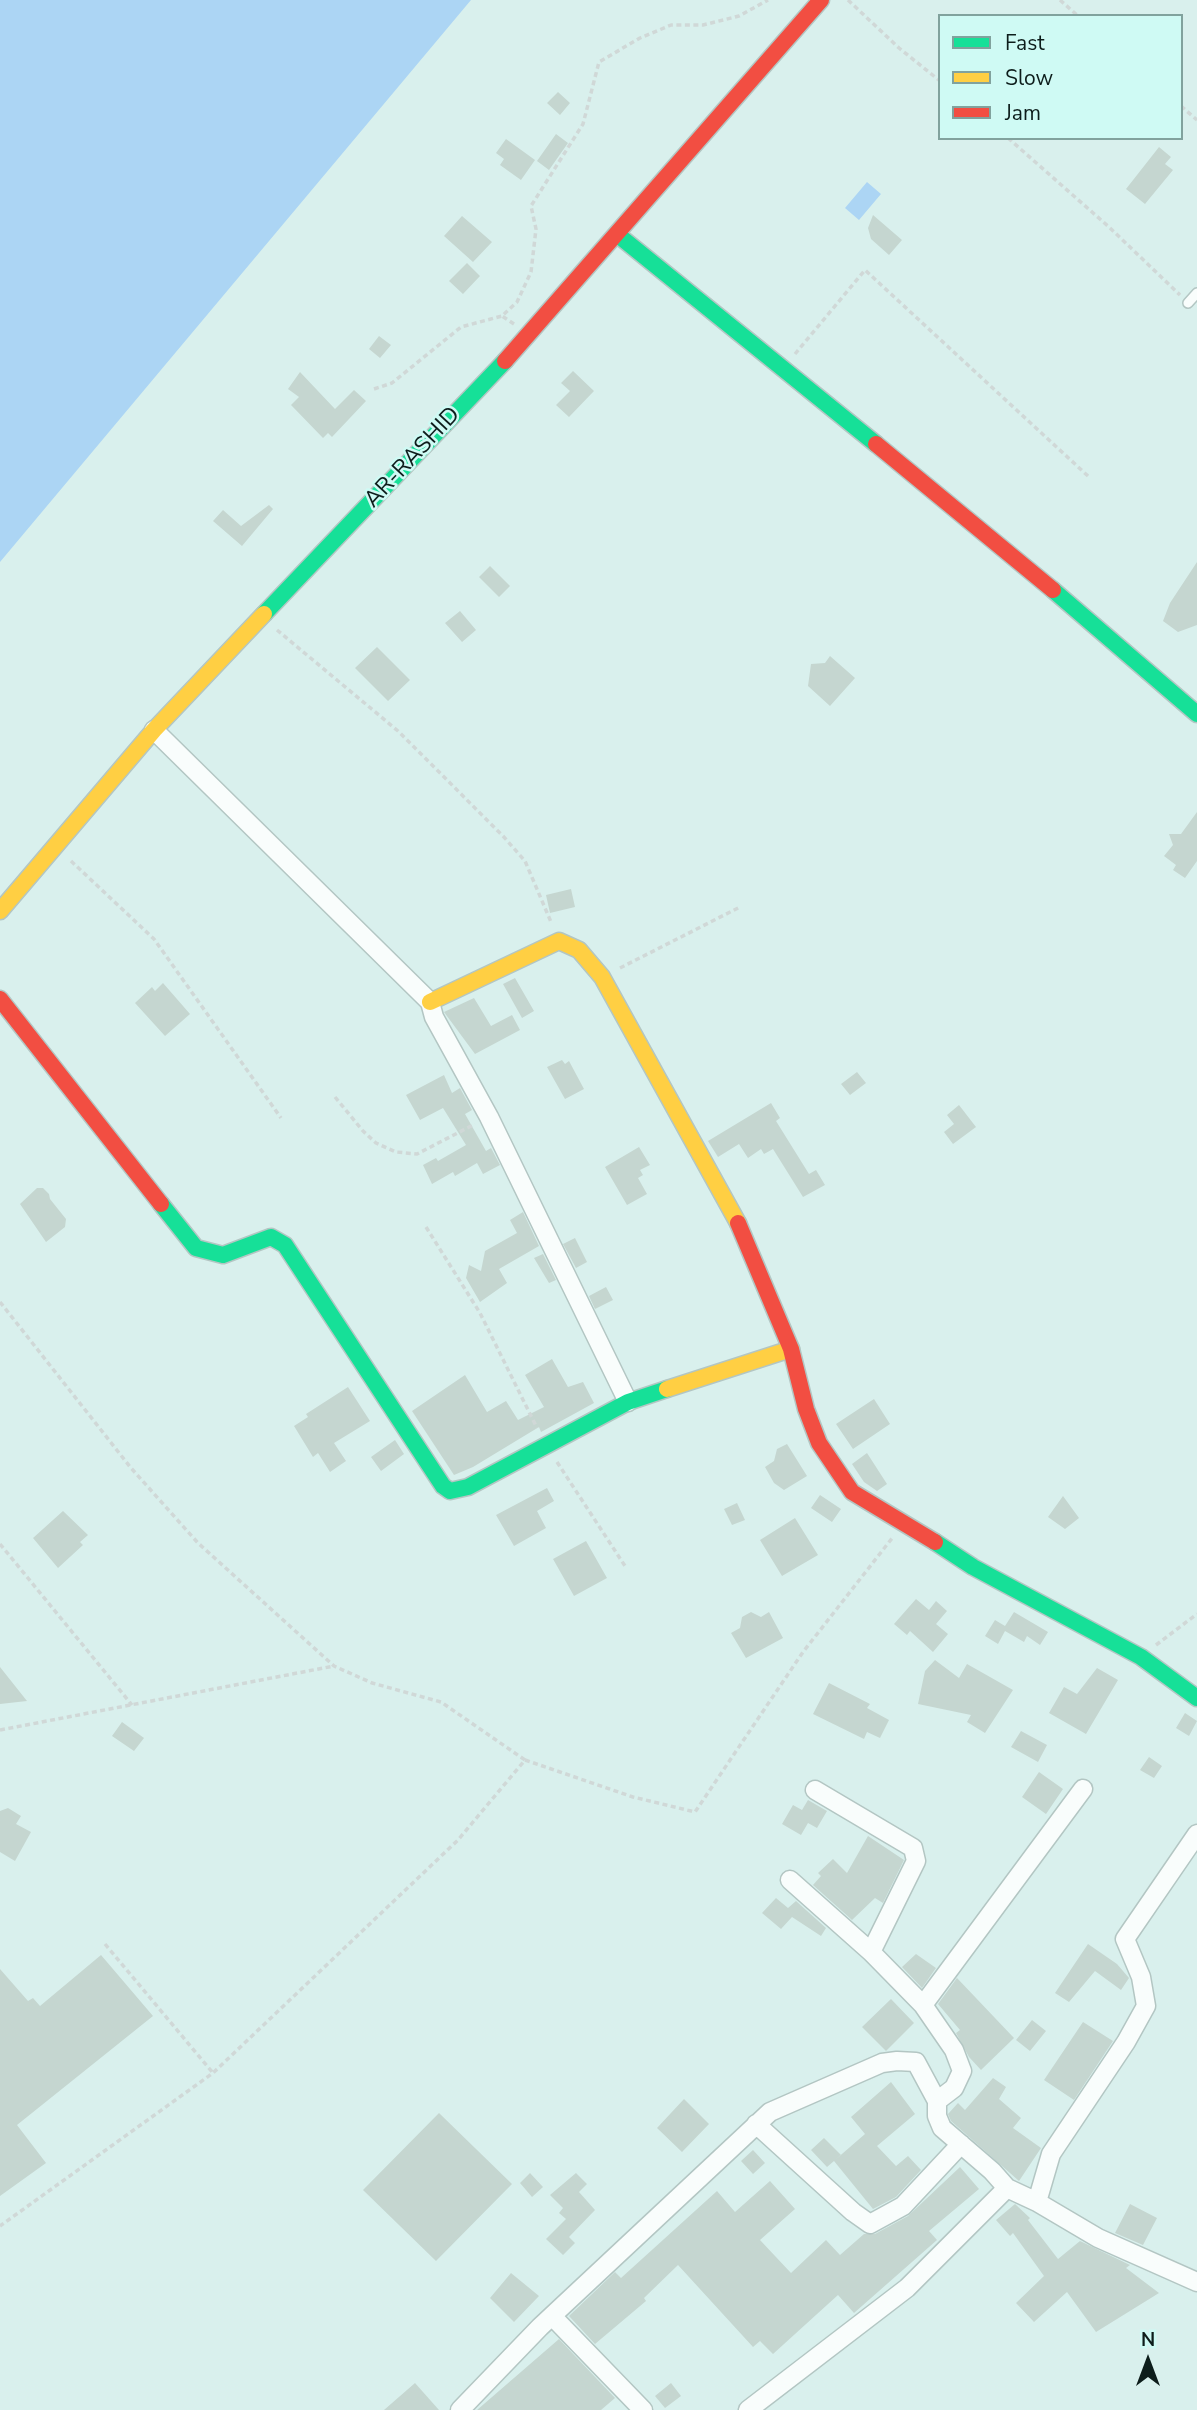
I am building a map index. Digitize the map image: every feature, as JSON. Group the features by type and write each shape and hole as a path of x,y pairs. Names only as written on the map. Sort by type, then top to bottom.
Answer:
{"street":[{"name":"AR-RASHID","path":"0,911 154,730 530,335 821,0"},
{"path":"618,235 996,541 1197,714"},
{"path":"154,730 430,1002 434,1017 489,1117 628,1402"},
{"path":"430,1002 559,941 579,950 602,976 623,1020 746,1238 791,1349 806,1409 819,1443 852,1492 881,1511 905,1522 973,1567 1141,1657 1197,1698"},
{"path":"0,999 196,1248 223,1255 237,1252 271,1237 285,1245 443,1486 450,1490 468,1488 628,1402 791,1349"},
{"path":"923,2004 1083,1789"},
{"path":"815,1790 914,1848 916,1861 871,1952"},
{"path":"1037,2202 1051,2154 1126,2042 1146,2006 1141,1977 1125,1939 1197,1833"},
{"path":"790,1880 871,1952 923,2004 954,2050 961,2071 954,2088 937,2101"},
{"path":"460,2410 552,2316 769,2112 883,2063 916,2062 937,2101 937,2116 942,2128 1007,2188 1037,2202 1098,2238 1197,2282"},
{"path":"756,2124 853,2212 870,2224 903,2206 961,2144"},
{"path":"748,2410 907,2288 1007,2188"},
{"path":"552,2316 643,2410"}],"lane":[{"path":"1188,303 1197,293"}],"path":[{"path":"374,389 392,383 461,327 502,316 517,302 531,272 536,229 531,206 583,124 599,62 640,38 671,25 703,25 738,16 768,0"},
{"path":"848,0 899,48 938,79"},
{"path":"1060,0 1075,14"},
{"path":"1183,108 1197,120"},
{"path":"1010,140 1109,227 1188,303"},
{"path":"783,370 865,270 1089,477"},
{"path":"502,316 530,335"},
{"path":"262,618 398,732 503,836 525,861 559,941"},
{"path":"56,847 154,939 281,1118"},
{"path":"602,976 740,907"},
{"path":"335,1097 363,1132 376,1143 396,1152 417,1154 489,1117"},
{"path":"426,1227 480,1312 546,1446 625,1566"},
{"path":"0,1302 131,1468 198,1543 334,1666 372,1683 441,1702 524,1760 633,1797 695,1812 803,1652 905,1522"},
{"path":"0,1544 132,1705"},
{"path":"1141,1657 1197,1614"},
{"path":"0,1730 334,1666"},
{"path":"0,2226 213,2073 458,1840 524,1760"},
{"path":"105,1944 213,2073"}],"water":[{"path":"0,0 471,0 0,562"},
{"path":"867,182 881,194 859,220 845,208"}],"building":[{"path":"558,92 570,103 560,115 547,103"},
{"path":"556,134 568,143 549,170 537,161"},
{"path":"506,139 535,160 521,180 500,165 504,159 496,153"},
{"path":"1159,147 1171,157 1165,164 1173,170 1145,204 1126,189"},
{"path":"873,215 902,240 889,255 871,239 868,228"},
{"path":"462,216 492,242 473,262 444,236"},
{"path":"467,263 480,276 463,294 449,281"},
{"path":"379,336 391,345 380,358 369,349"},
{"path":"573,371 594,391 569,417 556,405 570,391 561,383"},
{"path":"300,372 335,409 354,390 366,401 332,437 328,433 323,438 291,405 299,397 288,389"},
{"path":"269,505 273,509 242,546 213,521 223,510 241,526"},
{"path":"1197,562 1197,625 1178,632 1163,621 1170,603"},
{"path":"490,566 510,586 499,597 479,577"},
{"path":"460,611 476,630 462,642 445,623"},
{"path":"377,647 410,680 388,701 355,668"},
{"path":"830,656 855,678 830,706 808,686 811,664 825,663"},
{"path":"1197,812 1197,861 1185,878 1173,870 1176,865 1164,856 1173,845 1169,834 1181,834"},
{"path":"571,889 575,907 550,913 546,895"},
{"path":"515,978 534,1011 522,1018 503,984"},
{"path":"163,983 190,1014 165,1036 135,1003 152,987 155,991"},
{"path":"474,998 491,1026 512,1015 520,1030 475,1054 444,1012"},
{"path":"562,1060 565,1064 569,1061 584,1089 565,1099 547,1067"},
{"path":"857,1072 866,1083 850,1095 841,1084"},
{"path":"444,1075 452,1093 460,1088 472,1110 465,1114 486,1151 491,1148 500,1165 483,1174 477,1163 455,1176 453,1172 432,1184 423,1165 436,1158 438,1161 466,1145 443,1108 420,1120 406,1095"},
{"path":"771,1103 780,1118 776,1121 809,1174 816,1170 825,1185 803,1197 773,1149 764,1154 761,1149 748,1158 739,1144 718,1157 708,1141"},
{"path":"959,1105 976,1127 953,1144 944,1132 954,1124 947,1115"},
{"path":"639,1147 650,1165 640,1170 643,1175 638,1178 647,1194 627,1205 605,1167"},
{"path":"37,1188 43,1188 49,1194 66,1219 65,1227 46,1242 20,1204"},
{"path":"523,1212 539,1246 499,1269 507,1283 480,1302 466,1278 469,1265 481,1271 485,1251 517,1233 510,1220"},
{"path":"575,1238 587,1262 576,1268 563,1244"},
{"path":"543,1254 556,1280 549,1283 534,1258"},
{"path":"606,1287 613,1300 595,1309 589,1296"},
{"path":"552,1359 568,1387 583,1382 594,1403 541,1432 539,1427 473,1467 454,1475 412,1411 465,1375 487,1412 506,1401 518,1420 544,1407 525,1375"},
{"path":"348,1387 370,1421 334,1443 346,1461 330,1472 318,1453 313,1457 294,1426 308,1417 306,1414"},
{"path":"874,1399 890,1424 853,1449 836,1424"},
{"path":"395,1440 404,1454 381,1471 371,1457"},
{"path":"787,1444 807,1476 784,1490 774,1483 765,1467 774,1461 777,1449"},
{"path":"867,1453 887,1484 877,1491 864,1482 852,1464"},
{"path":"547,1488 554,1501 537,1511 546,1528 514,1546 496,1515"},
{"path":"820,1495 841,1509 832,1522 811,1508"},
{"path":"1063,1496 1079,1518 1065,1529 1048,1517"},
{"path":"737,1503 745,1520 732,1525 724,1509"},
{"path":"63,1511 88,1535 80,1542 83,1545 58,1568 33,1538"},
{"path":"795,1518 818,1555 782,1576 760,1540"},
{"path":"586,1541 607,1578 574,1596 553,1559"},
{"path":"916,1599 929,1610 936,1601 947,1611 936,1624 948,1634 933,1652 910,1631 907,1635 894,1624"},
{"path":"751,1612 761,1617 769,1612 783,1638 746,1658 731,1633 740,1628 742,1617"},
{"path":"1014,1612 1048,1632 1040,1645 1027,1636 1024,1642 1005,1631 998,1644 985,1636 995,1620 1005,1626"},
{"path":"935,1660 959,1678 967,1664 1013,1690 985,1733 967,1722 971,1715 918,1704 925,1671"},
{"path":"0,1667 27,1701 0,1704"},
{"path":"1097,1668 1118,1680 1086,1734 1049,1713 1064,1687 1077,1694"},
{"path":"829,1683 870,1704 867,1708 889,1720 880,1738 867,1732 864,1739 813,1714"},
{"path":"1185,1713 1197,1721 1189,1736 1176,1728"},
{"path":"122,1722 144,1738 134,1751 112,1736"},
{"path":"1021,1731 1047,1745 1038,1762 1011,1747"},
{"path":"1149,1757 1162,1766 1154,1778 1140,1770"},
{"path":"1039,1772 1063,1789 1046,1814 1022,1797"},
{"path":"808,1800 827,1811 817,1828 808,1823 801,1835 782,1824 793,1805 802,1810"},
{"path":"8,1808 21,1816 16,1824 31,1832 15,1861 0,1852 0,1811"},
{"path":"868,1836 904,1860 883,1903 875,1898 852,1920 813,1885 821,1876 818,1873 833,1859 847,1873"},
{"path":"776,1898 788,1908 796,1901 826,1928 821,1936 792,1917 781,1929 762,1913"},
{"path":"1088,1944 1117,1964 1129,1978 1121,1990 1095,1971 1069,2002 1055,1993"},
{"path":"916,1954 936,1968 922,1988 902,1967"},
{"path":"101,1955 153,2016 17,2125 46,2163 0,2196 0,1969 28,2001 33,1998 40,2006"},
{"path":"957,1978 1014,2038 981,2070 969,2057 956,2033 960,2030 938,2004"},
{"path":"891,1999 914,2023 886,2051 862,2027"},
{"path":"1032,2020 1046,2031 1030,2051 1016,2040"},
{"path":"1083,2022 1113,2041 1074,2100 1044,2080"},
{"path":"993,2078 1006,2087 999,2099 1021,2118 1013,2128 1041,2148 1019,2181 951,2121 948,2114 958,2103 965,2110"},
{"path":"891,2082 915,2114 877,2146 896,2166 908,2156 921,2170 896,2197 873,2209 834,2161 827,2167 811,2150 824,2138 841,2155 865,2134 851,2117"},
{"path":"684,2099 709,2124 682,2152 657,2128"},
{"path":"439,2113 512,2184 436,2261 363,2190"},
{"path":"753,2150 765,2163 753,2174 741,2161"},
{"path":"960,2167 979,2189 929,2231 937,2240 854,2313 838,2295 773,2354 760,2341 753,2347 678,2265 644,2298 646,2301 595,2344 569,2316 615,2272 621,2278 717,2191 735,2212 770,2181 795,2209 760,2240 791,2273 826,2240 840,2255 864,2234 875,2234 908,2216"},
{"path":"530,2173 543,2187 532,2197 520,2183"},
{"path":"576,2173 587,2184 579,2192 595,2210 569,2237 575,2243 563,2255 546,2239 566,2219 559,2213 563,2208 550,2195"},
{"path":"1015,2204 1030,2218 1028,2220 1058,2259 1080,2241 1130,2265 1126,2268 1159,2293 1096,2332 1067,2292 1034,2322 1016,2303 1044,2276 1013,2233 1010,2236 996,2220"},
{"path":"1130,2204 1157,2218 1143,2245 1115,2233"},
{"path":"511,2273 539,2296 514,2322 490,2298"},
{"path":"559,2339 615,2398 601,2410 477,2410"},
{"path":"415,2383 439,2410 384,2410"},
{"path":"671,2383 681,2396 665,2408 655,2396"}],"traffic: fast":[{"path":"618,235 876,444"},
{"path":"264,614 505,361"},
{"path":"1053,590 1197,714"},
{"path":"161,1204 196,1248 223,1255 271,1237 285,1245 443,1486 450,1491 468,1487 628,1402 667,1389"},
{"path":"935,1542 973,1567 1141,1657 1197,1698"}],"traffic: slow":[{"path":"0,911 154,730 264,614"},
{"path":"430,1002 559,941 579,950 602,977 738,1223"},
{"path":"667,1389 791,1349"}],"traffic: jam":[{"path":"505,361 821,0"},
{"path":"876,444 1053,590"},
{"path":"0,999 161,1204"},
{"path":"738,1223 791,1349 806,1409 819,1443 852,1492 935,1542"}]}
